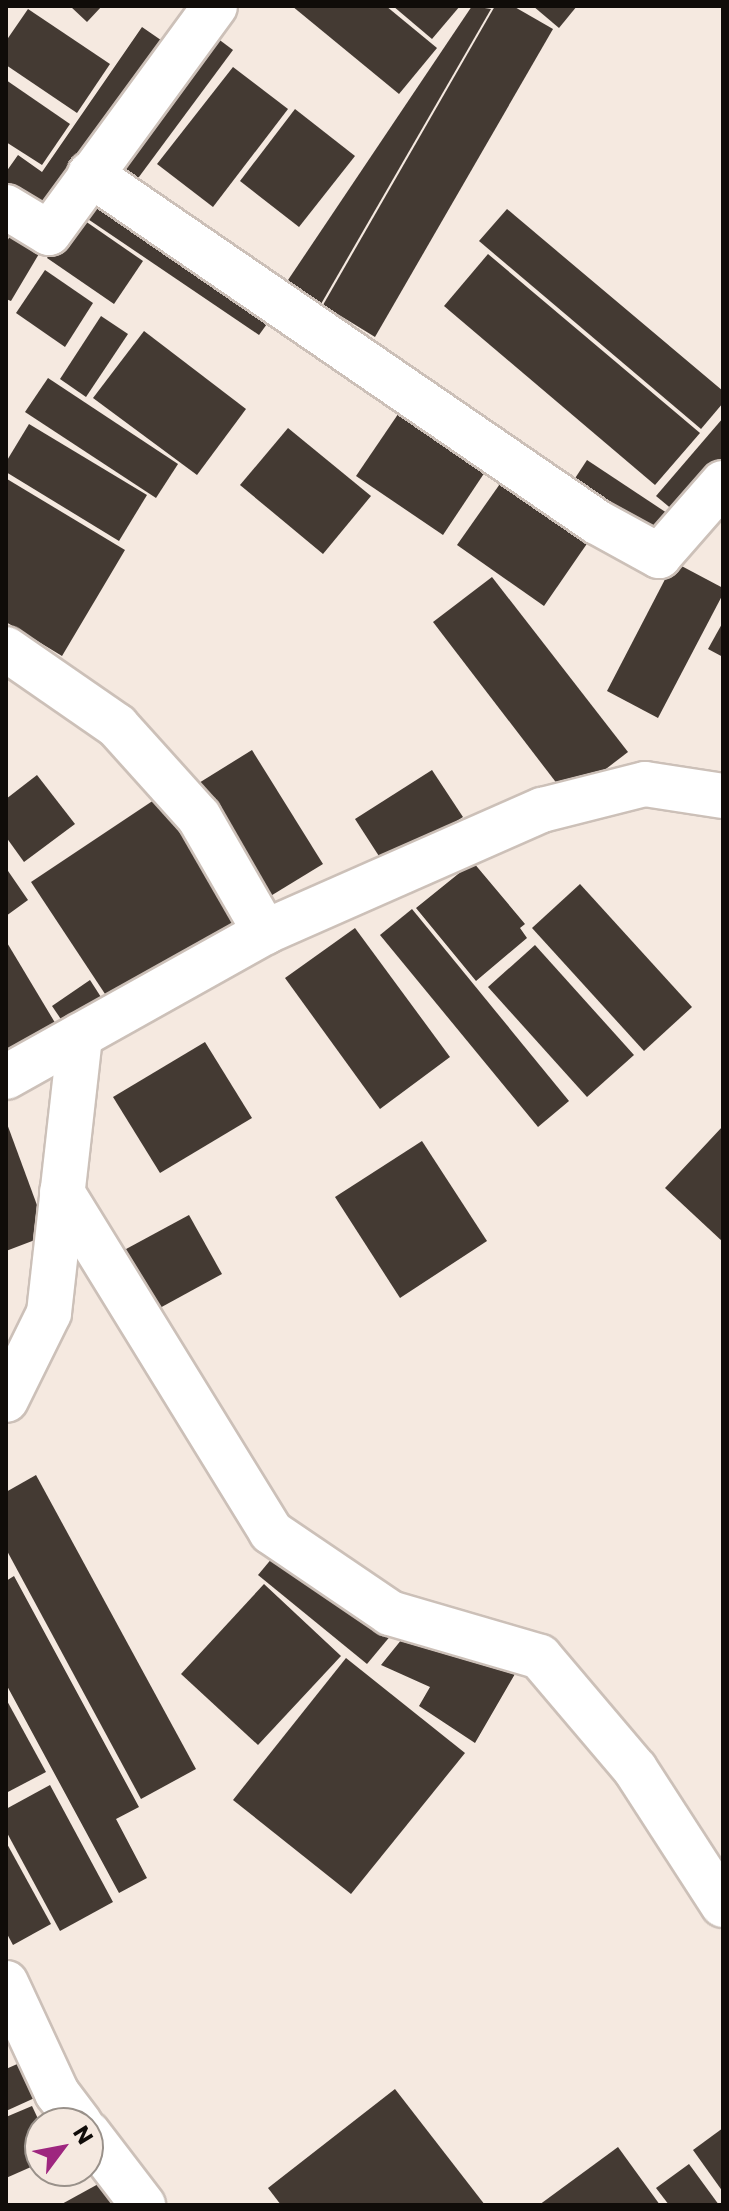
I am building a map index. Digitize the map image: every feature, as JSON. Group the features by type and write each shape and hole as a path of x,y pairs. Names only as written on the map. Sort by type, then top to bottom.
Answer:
{"street":[{"path":"6,207 49,233 215,6"},
{"path":"90,174 597,522 659,556 723,483"},
{"path":"6,649 117,726 199,817 265,932"},
{"path":"6,1077 265,932 542,810 645,784 723,796"},
{"path":"6,1400 49,1313 80,1036"},
{"path":"62,1192 271,1532 390,1613 540,1657 635,1769 723,1905"},
{"path":"6,1983 22,2056 68,2107"},
{"path":"104,2154 143,2205"}],"building":[{"path":"70,6 102,6 87,22"},
{"path":"292,6 386,6 437,48 399,94"},
{"path":"393,6 460,6 432,39"},
{"path":"472,6 491,9 321,304 286,283"},
{"path":"495,6 513,6 553,29 375,337 323,305"},
{"path":"533,6 577,6 559,28"},
{"path":"28,9 110,64 77,113 6,65 6,41"},
{"path":"142,27 171,47 50,222 6,191 6,172 18,155 42,172"},
{"path":"205,29 233,50 133,185 106,165"},
{"path":"233,67 288,109 213,207 157,164"},
{"path":"6,80 70,124 42,165 6,142"},
{"path":"295,109 355,156 299,227 240,181"},
{"path":"94,185 277,310 259,335 76,211"},
{"path":"507,209 723,391 723,403 701,429 479,241"},
{"path":"75,214 143,261 114,304 47,258"},
{"path":"17,224 46,242 11,301 6,299 6,243"},
{"path":"488,254 700,433 655,485 444,306"},
{"path":"45,270 93,303 65,347 16,313"},
{"path":"101,316 128,334 86,397 60,379"},
{"path":"144,331 246,409 197,475 93,398"},
{"path":"48,378 178,464 156,498 25,412"},
{"path":"409,398 495,457 443,535 356,476"},
{"path":"723,418 723,476 685,520 656,496"},
{"path":"29,424 147,495 119,541 6,472 6,462"},
{"path":"288,428 371,496 323,554 240,485"},
{"path":"587,460 676,519 657,548 568,489"},
{"path":"509,471 595,532 544,606 457,545"},
{"path":"7,479 125,550 62,656 6,622"},
{"path":"674,562 723,588 723,594 658,718 607,691"},
{"path":"492,577 628,752 568,798 433,622"},
{"path":"723,622 723,657 708,649"},
{"path":"252,750 323,864 264,900 194,786"},
{"path":"432,770 463,817 386,867 355,819"},
{"path":"37,775 75,824 24,862 6,837 6,799"},
{"path":"163,794 246,919 113,1006 31,882"},
{"path":"473,862 525,924 520,928 527,938 476,981 416,908"},
{"path":"6,868 28,900 6,916"},
{"path":"580,884 692,1007 644,1051 532,928"},
{"path":"412,909 569,1101 538,1127 380,935"},
{"path":"355,928 450,1057 380,1109 285,978"},
{"path":"6,941 63,1036 6,1072"},
{"path":"535,945 634,1055 587,1097 488,987"},
{"path":"90,980 108,1008 71,1034 52,1006"},
{"path":"205,1042 252,1118 160,1173 113,1097"},
{"path":"6,1121 48,1235 6,1251"},
{"path":"723,1126 723,1242 665,1188"},
{"path":"422,1141 487,1241 400,1298 335,1197"},
{"path":"189,1215 222,1274 147,1315 115,1255"},
{"path":"36,1475 196,1769 141,1799 6,1549 6,1492"},
{"path":"283,1545 392,1634 367,1664 258,1575"},
{"path":"14,1576 139,1807 116,1819 147,1878 119,1893 6,1684 6,1581"},
{"path":"264,1584 341,1656 258,1745 181,1674"},
{"path":"402,1639 519,1667 475,1743 419,1706 430,1687 381,1665"},
{"path":"346,1658 465,1753 351,1894 233,1800"},
{"path":"6,1699 46,1772 6,1793"},
{"path":"50,1785 113,1902 60,1931 6,1831 6,1809"},
{"path":"6,1842 51,1924 13,1945 6,1932"},
{"path":"24,2061 39,2096 6,2111 6,2069"},
{"path":"395,2089 485,2205 281,2205 268,2188"},
{"path":"24,2109 24,2170 6,2178 6,2117"},
{"path":"723,2128 723,2192 693,2150"},
{"path":"618,2147 660,2205 539,2205"},
{"path":"689,2164 719,2205 669,2205 656,2188"},
{"path":"111,2177 126,2205 60,2205 93,2187 104,2187 104,2181"}]}
